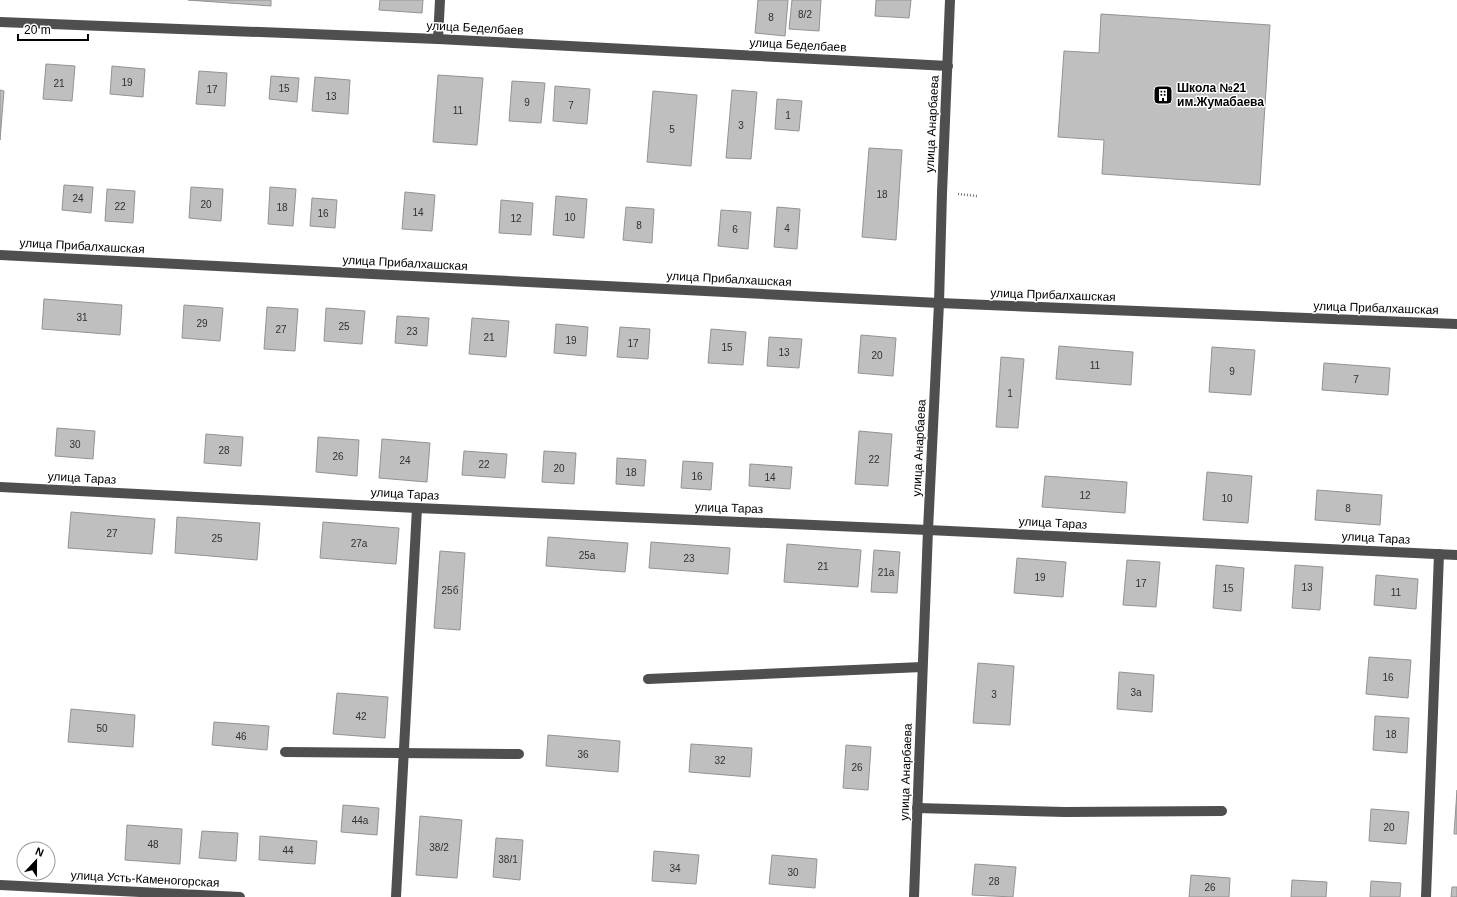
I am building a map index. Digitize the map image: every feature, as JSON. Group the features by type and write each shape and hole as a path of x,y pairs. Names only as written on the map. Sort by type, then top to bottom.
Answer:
{"street":[{"path":"438,39 440,0"},
{"name":"улица Анарбаева","path":"914,897 922,667 939,303 950,0"},
{"name":"улица Беделбаев","path":"0,22 438,39 948,66"},
{"name":"улица Прибалхашская","path":"0,255 939,303 1457,324"},
{"name":"улица Тараз","path":"0,487 417,508 1457,555"},
{"path":"396,897 417,508"},
{"path":"1426,897 1439,554"},
{"path":"648,679 922,667"},
{"path":"285,752 519,754"},
{"path":"917,808 1065,812 1222,811"},
{"name":"улица Усть-Каменогорская","path":"0,885 240,897"}],"building":[{"path":"188,0 271,0 271,6"},
{"path":"380,0 423,0 422,13 379,10"},
{"path":"758,0 788,0 785,36 755,33"},
{"path":"792,0 821,0 819,31 789,29"},
{"path":"876,0 911,0 909,18 875,16"},
{"name":"Школа №21 им.Жумабаева","path":"1101,14 1270,25 1260,185 1102,174 1104,140 1058,137 1064,51 1099,53"},
{"path":"46,64 75,66 72,101 43,99"},
{"path":"112,66 145,69 143,97 110,94"},
{"path":"199,71 227,73 225,106 196,104"},
{"path":"438,75 483,78 477,145 433,142"},
{"path":"271,76 299,78 297,102 269,99"},
{"path":"315,77 350,80 348,114 312,111"},
{"path":"512,81 545,83 541,123 509,121"},
{"path":"555,86 590,89 587,124 553,121"},
{"path":"0,90 4,91 0,140"},
{"path":"732,90 757,92 751,159 726,158"},
{"path":"653,91 697,95 691,166 647,162"},
{"path":"777,99 802,101 799,131 775,129"},
{"path":"869,148 902,150 896,240 862,237"},
{"path":"64,185 93,187 91,213 62,210"},
{"path":"191,187 223,189 221,221 189,218"},
{"path":"270,187 296,189 293,226 268,224"},
{"path":"107,189 135,191 133,223 105,221"},
{"path":"405,192 435,195 432,231 402,229"},
{"path":"556,196 587,199 584,238 553,235"},
{"path":"312,198 337,200 335,228 310,226"},
{"path":"501,200 533,203 531,235 499,233"},
{"path":"626,207 654,209 652,243 623,240"},
{"path":"777,207 800,209 797,249 774,247"},
{"path":"721,210 751,212 748,249 718,246"},
{"path":"44,299 122,305 120,335 42,329"},
{"path":"184,305 223,308 220,341 182,338"},
{"path":"267,307 298,309 295,351 264,349"},
{"path":"326,308 365,311 362,344 324,341"},
{"path":"397,316 429,318 427,346 395,343"},
{"path":"472,318 509,321 506,357 469,354"},
{"path":"556,324 588,327 586,356 554,353"},
{"path":"620,327 650,329 648,359 617,357"},
{"path":"711,329 746,332 743,365 708,363"},
{"path":"861,335 896,338 893,376 858,373"},
{"path":"769,337 802,339 799,368 767,366"},
{"path":"1059,346 1133,352 1131,385 1056,379"},
{"path":"1212,347 1255,350 1251,395 1209,392"},
{"path":"1001,357 1024,359 1018,428 996,427"},
{"path":"1324,363 1390,368 1388,395 1322,390"},
{"path":"57,428 95,431 93,459 55,456"},
{"path":"859,431 892,434 888,486 855,484"},
{"path":"206,434 243,437 241,466 204,463"},
{"path":"318,437 359,440 357,476 316,472"},
{"path":"382,439 430,443 427,482 379,478"},
{"path":"464,451 507,454 505,478 462,475"},
{"path":"544,451 576,453 574,484 542,482"},
{"path":"617,458 646,460 644,486 616,484"},
{"path":"683,461 713,463 711,490 681,488"},
{"path":"750,464 792,467 790,489 749,486"},
{"path":"1207,472 1252,476 1248,523 1203,520"},
{"path":"1045,476 1127,482 1125,513 1042,507"},
{"path":"1317,490 1382,495 1380,525 1315,520"},
{"path":"71,512 155,519 152,554 68,548"},
{"path":"177,517 260,523 257,560 175,553"},
{"path":"323,522 399,528 396,564 320,558"},
{"path":"548,537 628,543 625,572 546,566"},
{"path":"651,542 730,548 728,574 649,568"},
{"path":"787,544 861,550 858,587 784,582"},
{"path":"874,550 900,552 897,593 871,592"},
{"path":"440,551 465,553 460,630 434,628"},
{"path":"1017,558 1066,562 1063,597 1014,593"},
{"path":"1127,560 1160,562 1156,607 1123,605"},
{"path":"1216,565 1244,568 1241,611 1213,608"},
{"path":"1295,565 1323,567 1320,610 1292,608"},
{"path":"1376,575 1418,579 1416,609 1374,605"},
{"path":"1369,657 1411,660 1408,698 1366,694"},
{"path":"978,663 1014,666 1010,725 973,723"},
{"path":"1119,672 1154,675 1152,712 1117,709"},
{"path":"337,693 388,697 385,738 333,734"},
{"path":"71,709 135,715 133,747 68,742"},
{"path":"1375,716 1409,718 1407,753 1373,750"},
{"path":"214,722 269,726 267,750 212,745"},
{"path":"548,735 620,741 618,772 546,766"},
{"path":"691,744 752,748 750,777 689,772"},
{"path":"846,745 871,747 868,790 843,788"},
{"path":"1457,790 1457,834 1454,834"},
{"path":"343,805 379,808 377,835 341,832"},
{"path":"1371,809 1409,812 1406,844 1369,841"},
{"path":"420,816 462,820 457,878 416,875"},
{"path":"127,825 182,829 180,864 125,860"},
{"path":"202,831 238,833 236,861 199,858"},
{"path":"260,836 317,841 315,864 259,860"},
{"path":"496,838 523,840 520,880 493,877"},
{"path":"654,851 699,855 696,884 652,881"},
{"path":"772,855 817,859 815,888 769,884"},
{"path":"975,864 1016,867 1013,897 972,895"},
{"path":"1191,875 1230,878 1229,897 1189,897"},
{"path":"1292,880 1327,882 1326,897 1291,897"},
{"path":"1371,881 1401,883 1400,897 1370,897"},
{"path":"1452,887 1457,887 1457,897 1451,897"}],"place":[{"name":"Школа №21 им.Жумабаева","path":"1163,95"}]}
